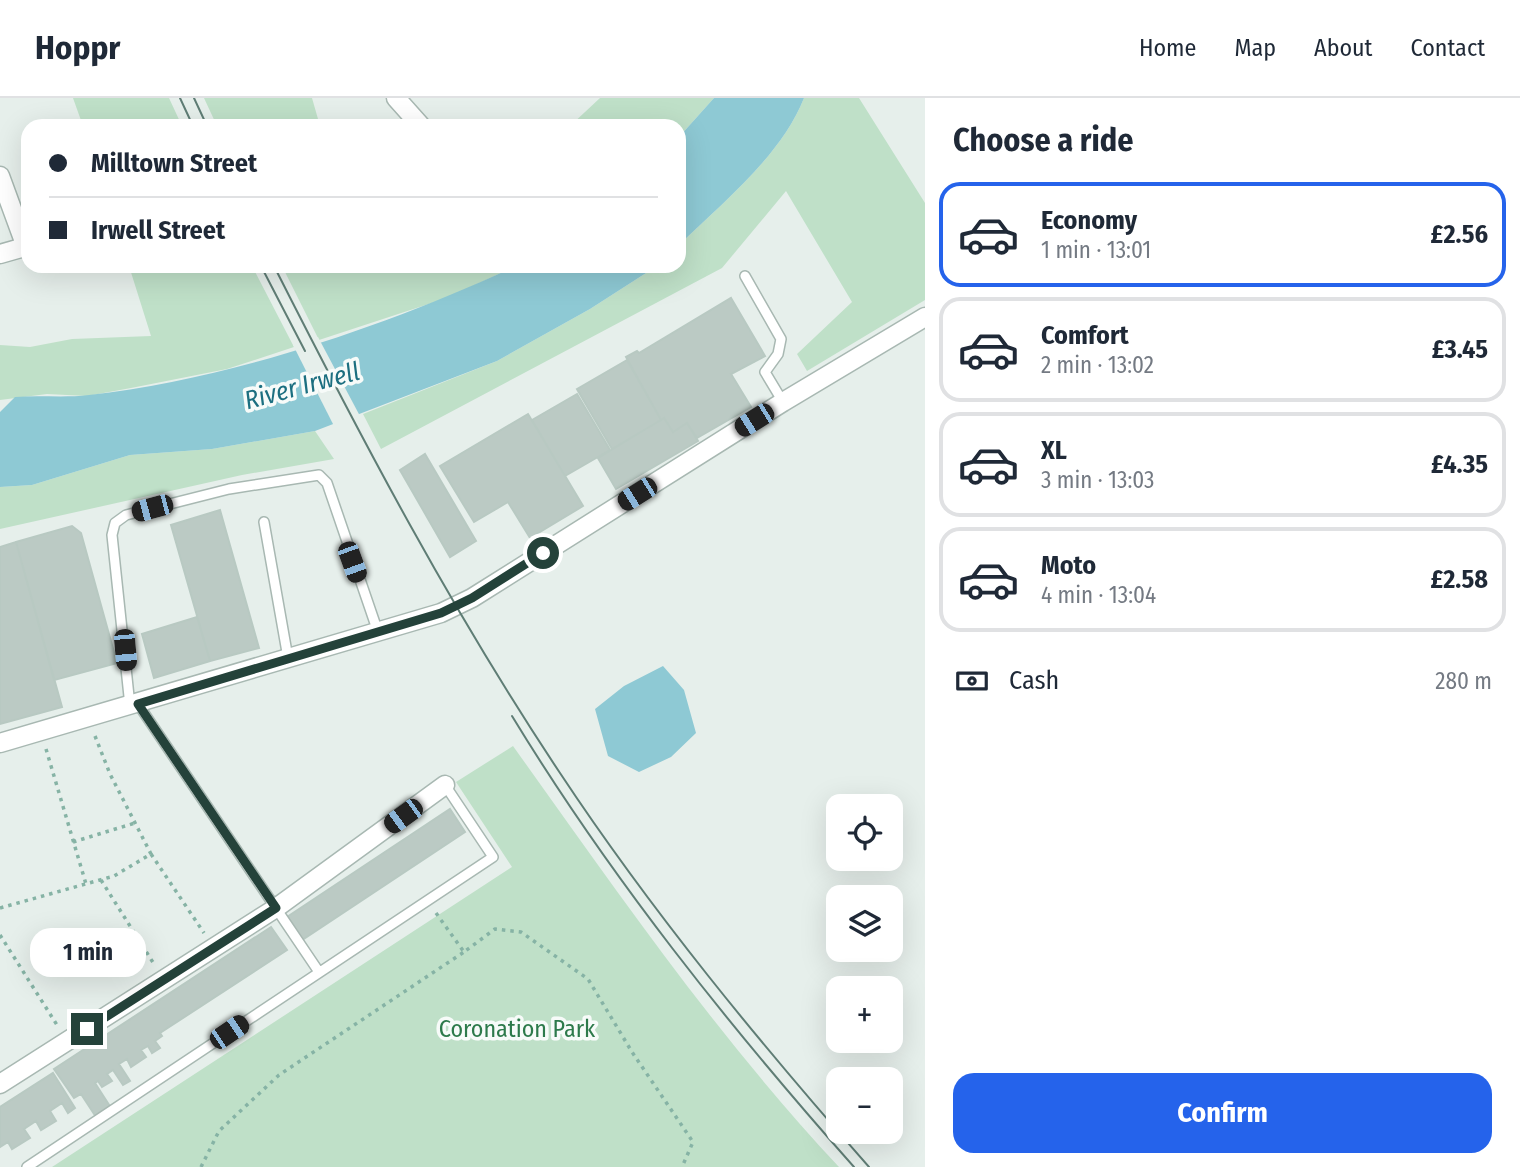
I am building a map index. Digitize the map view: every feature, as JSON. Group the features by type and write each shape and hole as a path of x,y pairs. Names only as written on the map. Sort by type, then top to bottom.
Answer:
{"street":[{"path":"396,98 415,119"},
{"path":"0,176 21,231"},
{"path":"0,254 21,249"},
{"path":"0,743 422,620 472,598 783,402 925,317"},
{"path":"0,1084 276,908 445,785"}],"lane":[{"path":"746,276 780,339 778,355 765,372 783,402"},
{"path":"318,972 134,705 112,535 115,523 126,515 253,484 319,475 327,483 378,632"},
{"path":"264,522 288,658"},
{"path":"27,1167 493,857 445,785"}],"path":[{"path":"88,718 110,774 151,854 214,948"},
{"path":"41,731 86,884"},
{"path":"73,842 135,823"},
{"path":"0,908 114,876 151,854"},
{"path":"101,880 165,980"},
{"path":"427,901 464,951"},
{"path":"201,1167 219,1132 279,1075 495,929 521,932 588,979 632,1052 693,1142 682,1167"},
{"path":"0,935 68,1041"}],"green space":[{"path":"73,98 169,98 179,119 80,119"},
{"path":"204,98 312,98 318,119 214,119"},
{"path":"600,98 714,98 686,129 686,119 578,119"},
{"path":"804,98 859,98 925,203 925,300 807,371 797,354 852,302 786,191 722,268 381,449 363,414 497,361 590,309 646,273 686,273 686,238 766,159 794,119"},
{"path":"131,273 256,273 294,347 227,369 87,396 47,394 0,400 0,345 30,347 72,339 151,336"},
{"path":"286,273 501,273 447,298 319,340"},
{"path":"315,431 334,459 242,475 0,529 0,487 32,485 130,455 212,449"},
{"name":"Coronation Park","path":"513,746 710,1015 794,1118 839,1167 52,1167 512,867 456,782"}],"water":[{"path":"714,98 804,98 794,119 766,159 686,238 686,129"},
{"name":"River Irwell","path":"500,273 646,273 590,309 497,361 315,431 212,449 130,455 32,485 0,487 0,412 15,397 80,396 197,377 362,329"},
{"path":"663,666 684,690 696,733 671,757 639,772 608,756 595,709 624,686"}],"pier":[{"path":"318,337 361,418 335,428 293,345"}],"building":[{"path":"731,298 765,356 731,374 751,407 697,438 687,423 673,432 664,418 661,420 626,357 637,351 639,353"},
{"path":"627,360 661,420 612,449 577,389"},
{"path":"577,394 610,450 565,476 532,420"},
{"path":"528,414 583,506 530,538 508,502 474,522 440,466"},
{"path":"664,418 673,432 687,423 698,441 616,489 598,458"},
{"path":"425,454 476,541 450,557 400,470"},
{"path":"220,510 259,648 210,661 171,525"},
{"path":"72,526 81,533 117,663 54,680 16,542"},
{"path":"16,542 62,707 0,724 0,547"},
{"path":"197,617 210,661 154,678 142,634"},
{"path":"450,809 465,832 302,940 287,917"},
{"path":"271,927 287,950 160,1033 162,1036 155,1041 160,1048 152,1053 148,1046 141,1050 146,1057 131,1067 127,1059 119,1064 130,1081 123,1085 113,1070 107,1074 112,1081 102,1087 98,1081 95,1083 111,1108 96,1117 81,1094 74,1098 54,1069"},
{"path":"53,1073 75,1108 68,1113 62,1103 50,1111 56,1121 41,1130 36,1121 24,1129 30,1138 12,1149 8,1142 0,1147 0,1107"}],"tram line":[{"path":"180,98 190,119"},
{"path":"194,98 204,119"},
{"path":"265,273 305,351"},
{"path":"278,273 445,587 560,773 669,926 787,1072 869,1167"},
{"path":"512,716 589,835 673,949 762,1060 854,1167"}],"route":[{"path":"87,1029 276,908 138,704 441,613 472,598 543,553"}]}
